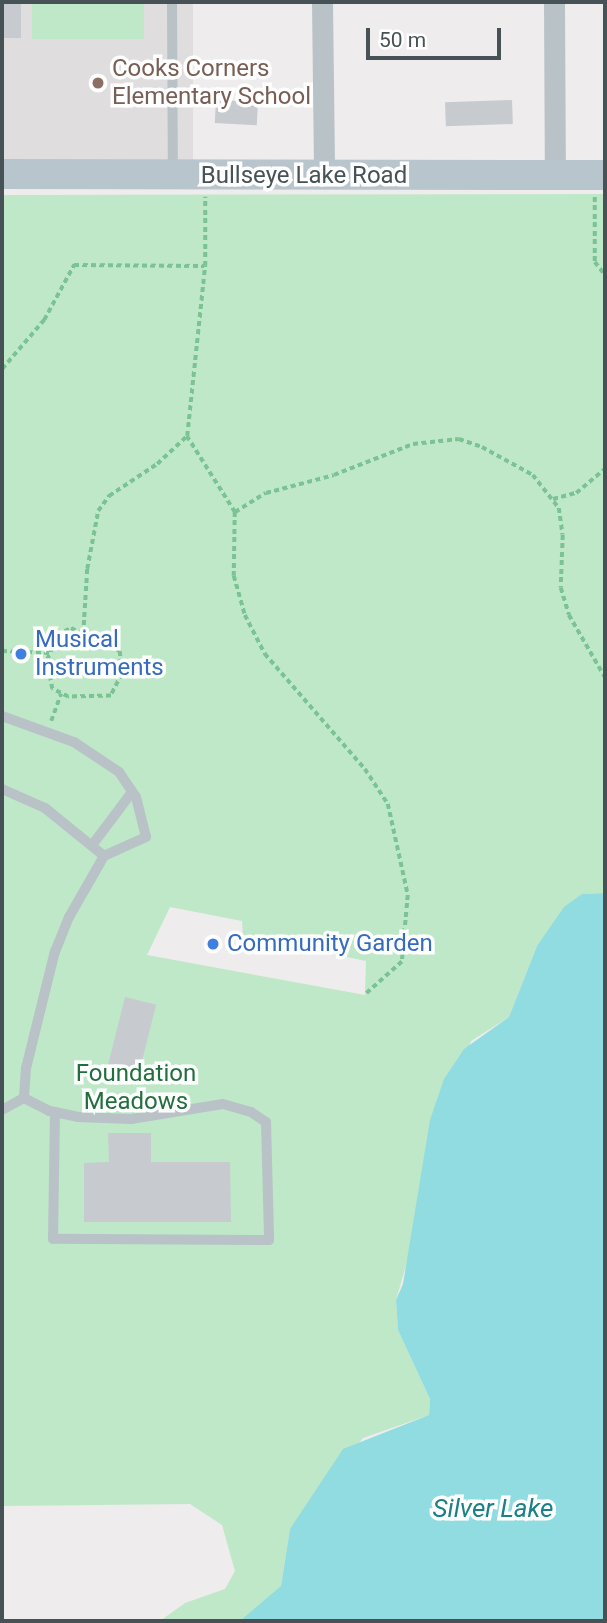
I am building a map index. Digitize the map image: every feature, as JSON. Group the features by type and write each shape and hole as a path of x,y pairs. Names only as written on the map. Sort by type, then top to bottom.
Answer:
{"street":[{"path":"322,2 324,177"},
{"path":"554,2 555,175"},
{"name":"Bullseye Lake Road","path":"2,174 324,177 600,175"}],"lane":[{"path":"172,2 173,175"},
{"path":"2,716 47,731 104,760 132,792 146,837 104,856 69,917 55,951 26,1068 24,1098"},
{"path":"2,789 45,808 93,844 104,856"},
{"path":"93,844 132,792"},
{"path":"2,1110 24,1098"},
{"path":"24,1098 55,1112 131,1119 223,1104 251,1112 266,1122 269,1240 53,1239 55,1112"}],"path":[{"path":"600,175 595,262 605,275"},
{"path":"205,176 205,266 187,436 235,512 234,576 245,615 265,654 365,769 388,804 408,895 402,962 365,995"},
{"path":"2,369 44,320 74,265 205,266"},
{"path":"83,634 87,569 99,512 109,496 158,464 187,436"},
{"path":"235,512 266,494 437,439 482,447 533,475 553,499 563,535 561,588 569,615 605,677"},
{"path":"553,499 576,493 605,469"},
{"path":"71,628 83,634 120,651 122,674 111,696 61,694 52,690 50,653 57,635 71,628"},
{"path":"2,651 50,653"},
{"path":"47,731 61,694"}],"shaded area":[{"name":"Cooks Corners Elementary School","path":"2,2 193,2 193,163 2,163"}],"green space":[{"path":"32,2 144,2 144,39 32,39"},
{"name":"Foundation Meadows","path":"605,194 605,893 582,894 537,946 509,1017 471,1041 396,1300 398,1330 430,1399 429,1415 363,1438 290,1529 281,1586 260,1607 240,1621 160,1621 185,1603 225,1589 235,1571 222,1525 190,1504 2,1506 2,195","holes":["170,907 242,921 243,935 366,961 365,995 147,955"]}],"water":[{"name":"Silver Lake","path":"605,893 605,1621 240,1621 281,1586 290,1529 343,1449 429,1415 430,1399 398,1330 396,1300 403,1284 430,1120 444,1079 464,1049 509,1017 537,946 564,907 582,894"}],"building":[{"path":"2,2 21,2 21,38 2,38"},
{"path":"216,100 258,102 257,125 215,123"},
{"path":"512,100 513,124 446,126 445,102"},
{"path":"125,997 156,1005 139,1075 108,1067"},
{"path":"108,1133 151,1133 151,1162 230,1162 231,1222 84,1222 84,1163 109,1162"}],"place":[{"name":"Cooks Corners Elementary School","path":"98,83"},
{"name":"Musical Instruments","path":"21,654"},
{"name":"Community Garden","path":"213,944"}]}
